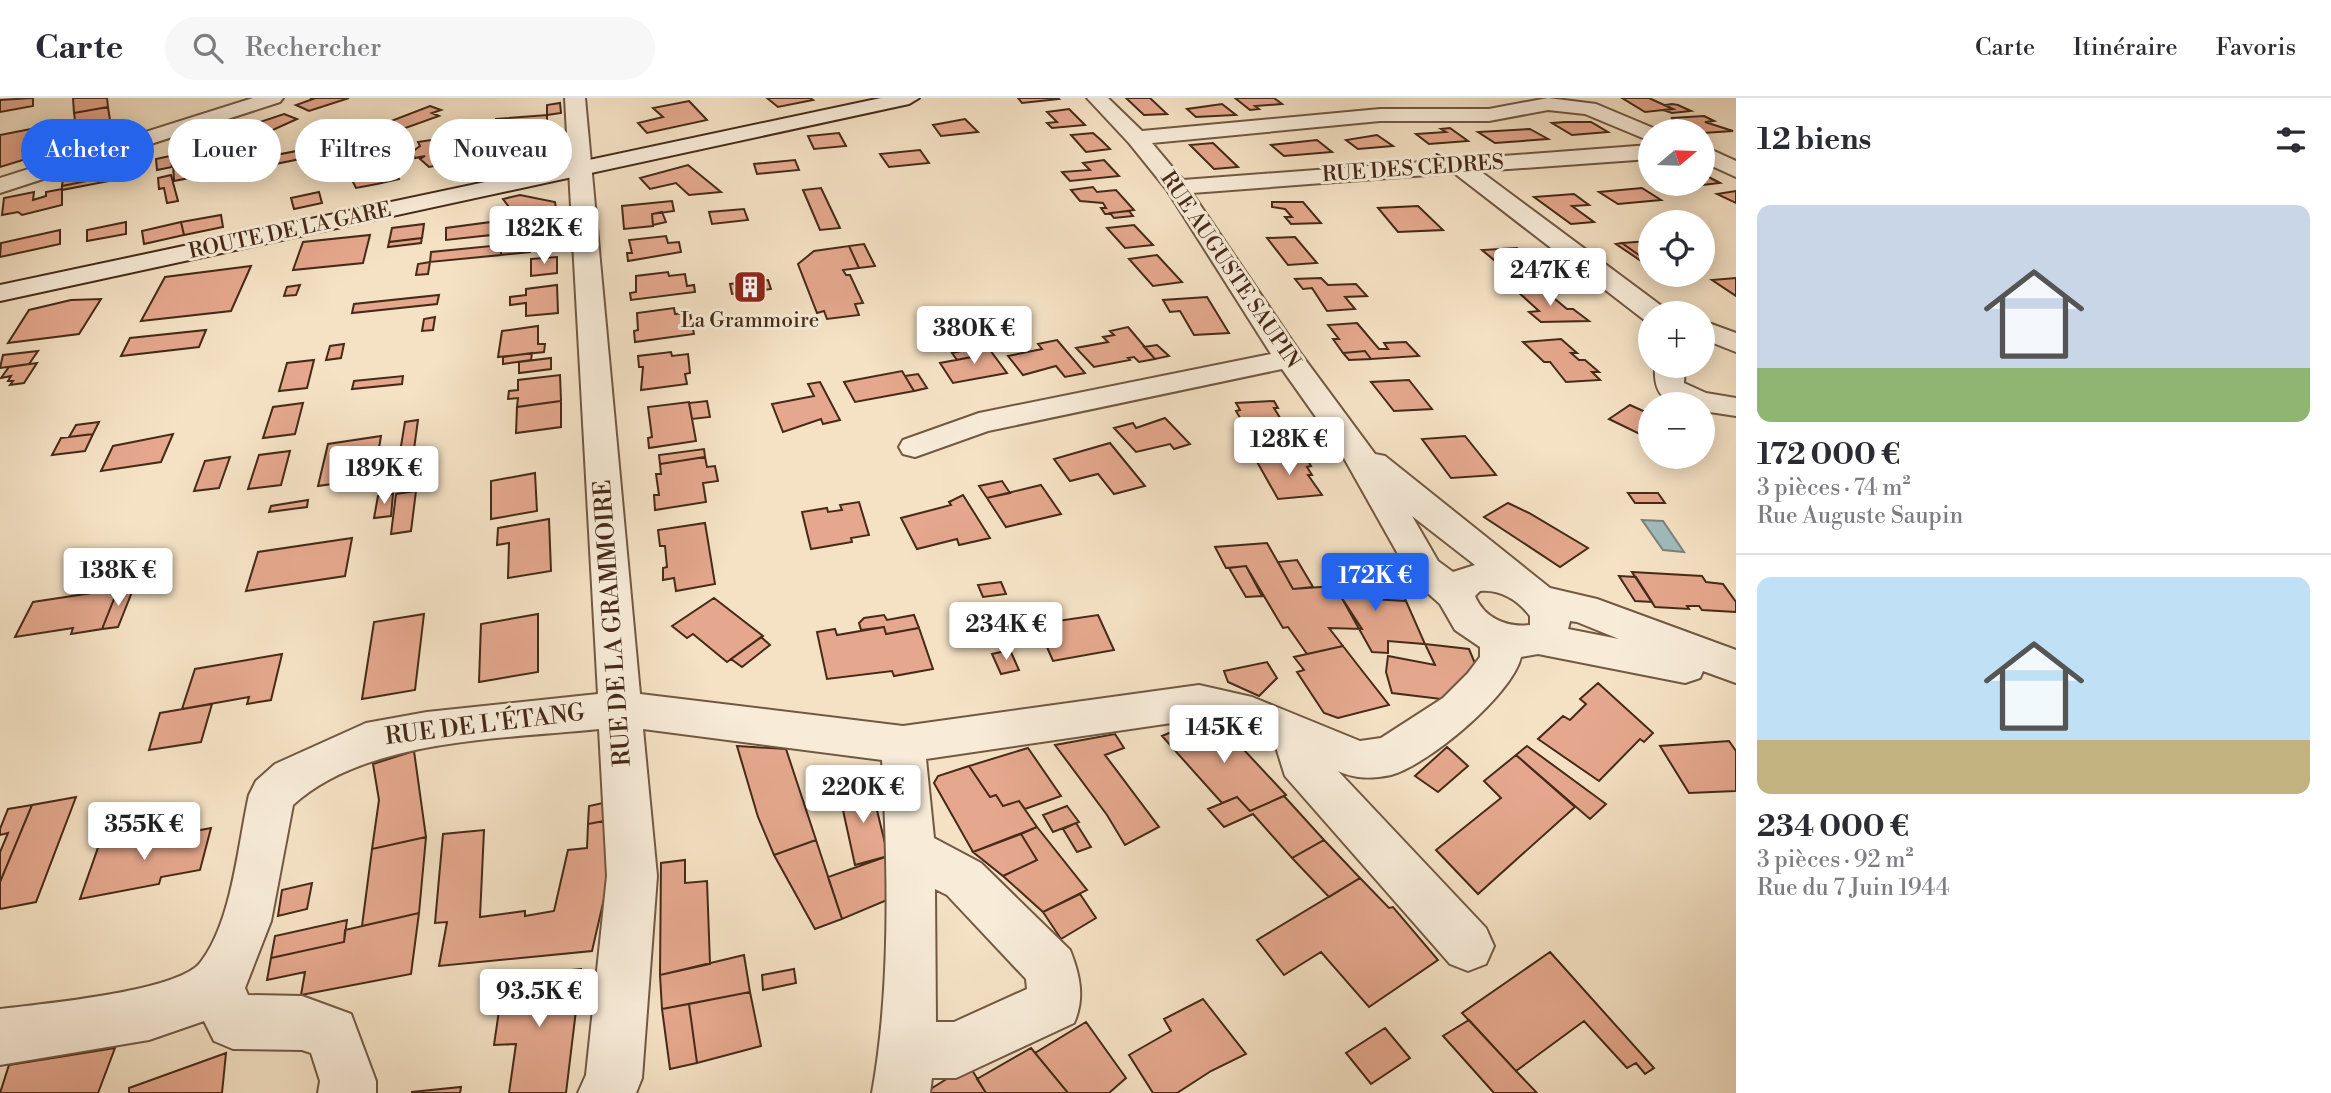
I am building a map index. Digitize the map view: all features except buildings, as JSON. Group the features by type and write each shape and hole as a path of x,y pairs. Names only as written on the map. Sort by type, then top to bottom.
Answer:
{"street":[{"path":"0,186 273,98"},
{"path":"575,98 580,169"},
{"name":"ROUTE DE LA GARE","path":"0,293 909,98"},
{"name":"RUE AUGUSTE SAUPIN","path":"1097,98 1137,138 1177,187 1289,359 1355,449 1425,570 1456,596 1458,606 1475,625 1525,616 1495,561 1448,528 1355,449"},
{"path":"1137,138 1380,115 1489,115 1548,104 1589,108 1638,130"},
{"path":"1715,147 1736,145"},
{"name":"RUE DES CÈDRES","path":"1177,187 1638,153"},
{"path":"1715,159 1736,170"},
{"path":"1459,166 1638,302"},
{"name":"RUE DE LA GRAMMOIRE","path":"580,169 632,876 614,1088"},
{"path":"1715,334 1736,343"},
{"path":"915,447 979,424 1289,359"},
{"path":"1669,378 1669,387 1698,401 1736,407"},
{"path":"1456,596 1466,581 1476,578 1503,580 1525,616 1736,677"},
{"path":"1525,616 1583,609 1736,667"},
{"name":"RUE DE L'ÉTANG","path":"216,986 238,949 272,795 291,778 366,741 427,730 619,709 903,744 1199,702 1237,709 1358,760 1390,755 1458,710 1483,685 1525,616"},
{"path":"1295,733 1301,763 1468,946"},
{"path":"903,744 911,851 905,1072 1055,1004 1051,968 964,879 911,851"},
{"path":"0,1037 169,1009 216,986 233,1022 302,1023 332,1033 348,1081 347,1093"}],"water":[{"path":"1642,520 1663,521 1684,552 1663,550"}],"place":[{"name":"La Grammoire","path":"750,287"}]}
